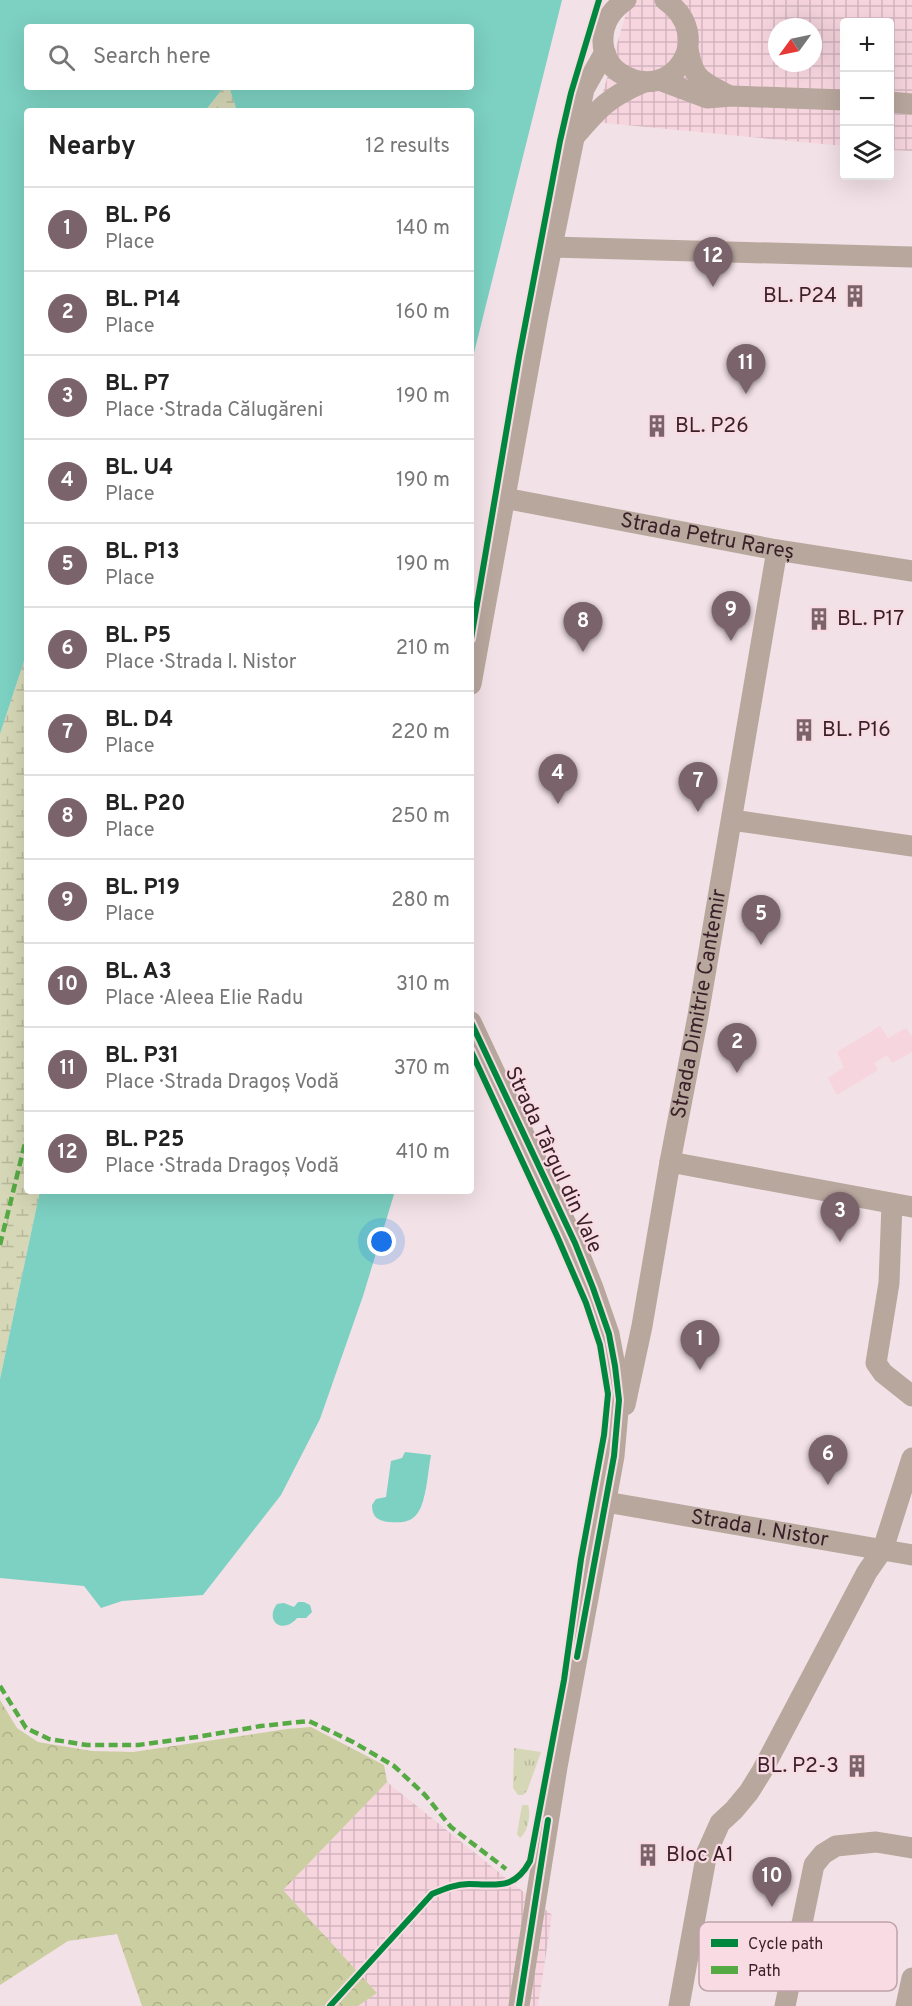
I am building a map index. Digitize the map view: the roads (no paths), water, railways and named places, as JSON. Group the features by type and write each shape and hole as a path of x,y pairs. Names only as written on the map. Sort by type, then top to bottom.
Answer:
{"street":[{"path":"665,0 677,8 685,20 689,34 688,49 691,67 699,79 732,96"},
{"path":"619,3 607,20 603,33 605,52 616,71 629,79 651,81 707,98 732,96 840,100"},
{"path":"576,135 601,106 621,92 672,74 682,63 688,49"},
{"path":"474,667 538,315 584,88 605,52"},
{"path":"894,102 912,104"},
{"path":"552,247 912,257"},
{"name":"Strada Petru Rareș","path":"504,498 777,550 912,571"},
{"name":"Strada Dimitrie Cantemir","path":"614,1456 642,1326 732,820 777,550"},
{"path":"732,820 912,846"},
{"name":"Strada Târgul din Vale","path":"474,1028 575,1243 593,1288 609,1334 619,1400 614,1456 557,1767 519,2006"},
{"path":"670,1162 902,1205 876,1363 883,1373 912,1396"},
{"path":"679,2006 707,1852 713,1836 720,1823 734,1810 758,1778 867,1572 883,1549 912,1458"},
{"name":"Strada I. Nistor","path":"606,1502 912,1555"},
{"path":"802,1922 814,1865 823,1854 836,1846 876,1842 912,1848"},
{"path":"906,2006 912,1978"},
{"path":"785,2006 788,1991"}],"place":[{"name":"BL. P25","path":"713,287"},
{"name":"BL. P24","path":"855,296"},
{"name":"BL. P31","path":"746,394"},
{"name":"BL. P26","path":"657,426"},
{"name":"BL. P17","path":"819,619"},
{"name":"BL. P19","path":"731,641"},
{"name":"BL. P20","path":"583,652"},
{"name":"BL. P16","path":"804,730"},
{"name":"BL. U4","path":"558,804"},
{"name":"BL. D4","path":"698,812"},
{"name":"BL. P13","path":"761,945"},
{"name":"BL. P14","path":"737,1073"},
{"name":"BL. P7","path":"840,1242"},
{"name":"BL. P6","path":"700,1370"},
{"name":"BL. P5","path":"828,1485"},
{"name":"BL. P2-3","path":"857,1766"},
{"name":"Bloc A1","path":"648,1855"},
{"name":"BL. A3","path":"772,1907"}]}
